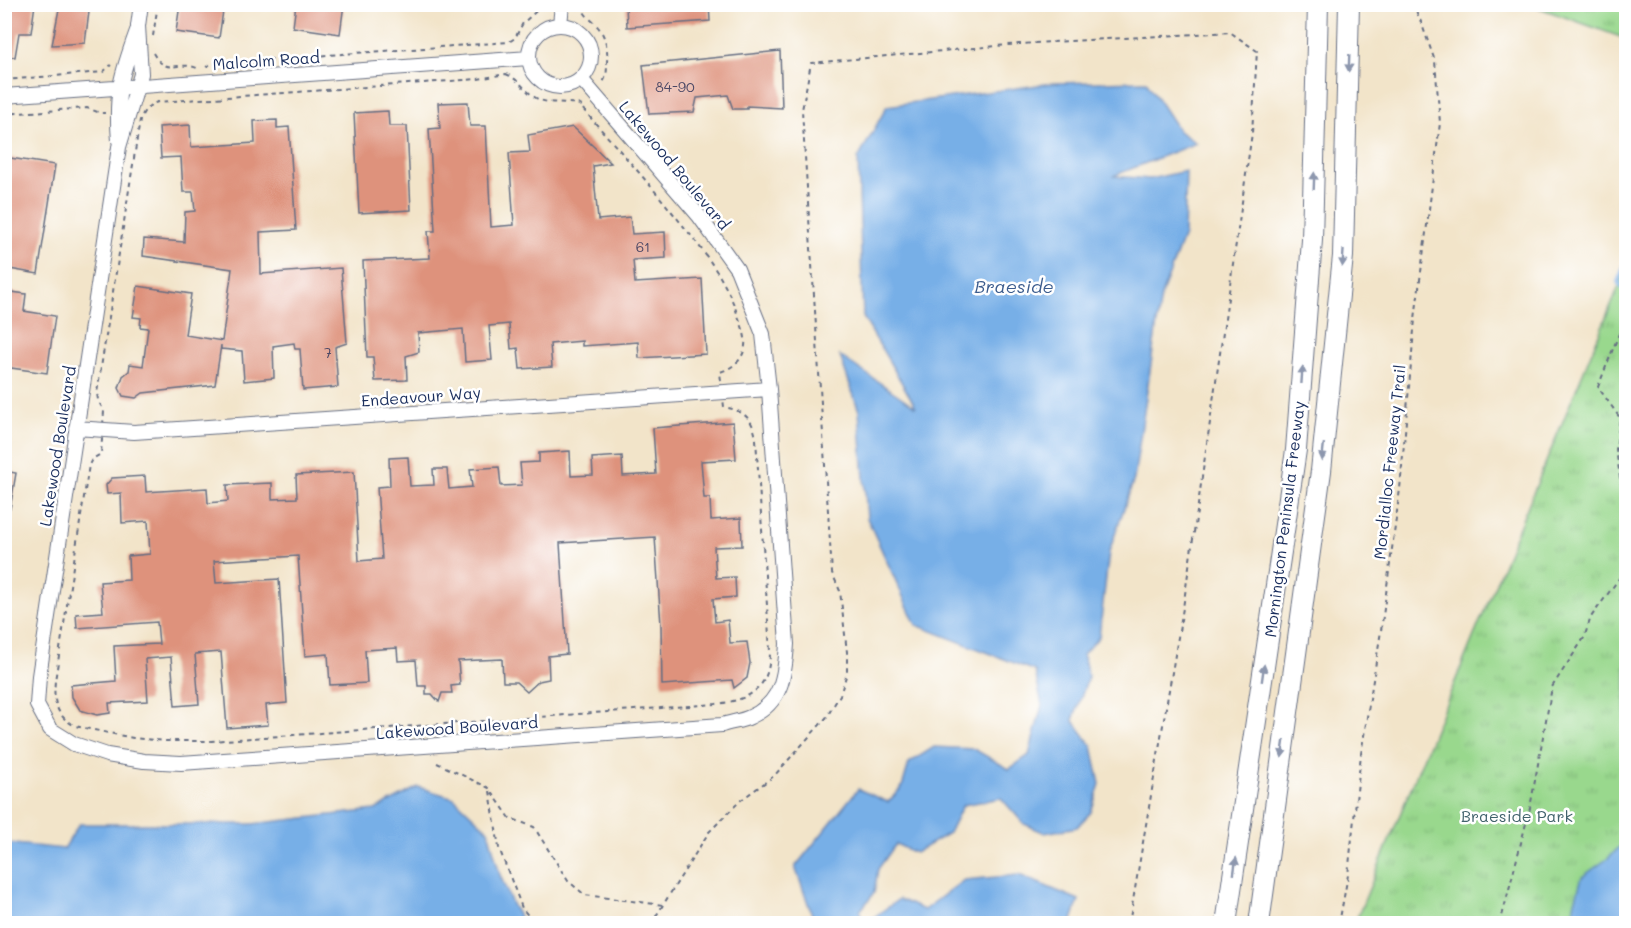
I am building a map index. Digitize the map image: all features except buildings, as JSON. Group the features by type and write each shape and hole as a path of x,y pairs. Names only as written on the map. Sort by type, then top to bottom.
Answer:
{"highway":[{"name":"Mornington Peninsula Freeway","path":"1226,924 1296,450 1312,240 1318,4"},
{"name":"Mornington Peninsula Freeway","path":"1259,924 1321,471 1344,256 1349,4"}],"street":[{"path":"138,26 141,4"},
{"path":"560,25 562,4"},
{"path":"560,25 575,29 583,35 589,43 591,62 581,80 565,87 555,87 546,84 533,72 529,58 531,44 536,36 543,30 560,25"},
{"name":"Lakewood Boulevard","path":"119,147 137,111 142,62 138,26"},
{"name":"Lakewood Boulevard","path":"138,26 118,88 116,113 119,147 39,676 38,705 50,729 74,744 107,755 144,761 181,763 722,724 750,717 772,702 785,676 788,644 763,334 737,269 699,216 581,80"},
{"name":"Malcolm Road","path":"4,96 529,58"},
{"name":"Endeavour Way","path":"76,428 134,432 769,389"}],"path":[{"path":"152,38 158,4"},
{"path":"142,62 158,62 169,67 192,66 197,68 230,62 509,42 515,38 524,23 543,4"},
{"path":"577,4 582,5 584,13 603,34 608,52 605,80 582,106"},
{"name":"Mordialloc Freeway Trail","path":"1339,924 1348,875 1361,754 1382,631 1400,489 1415,319 1440,123 1435,61 1413,4"},
{"path":"651,924 709,832 741,800 774,776 826,718 840,695 847,673 840,591 832,573 802,110 811,63 1019,44 1230,33 1257,51 1252,133 1183,608 1129,924"},
{"path":"151,49 158,62"},
{"path":"4,80 103,72 113,63 126,62"},
{"path":"507,74 515,78 532,96 539,99 549,103 576,103 582,106 682,224 725,283 745,339 741,358 729,369 720,372 724,407 743,413 754,427 756,439 770,658 767,676 754,692 743,699 716,704 211,741 133,738 75,726 67,722 57,711 54,702 55,681 89,465 92,459 101,454 104,411 98,400 98,393 140,120 137,111 158,102 485,78 507,74"},
{"path":"4,114 87,108 100,113 116,113"},
{"path":"1626,316 1598,387 1620,418 1616,449 1626,520"},
{"path":"1500,924 1530,808 1552,687 1584,638 1591,617 1626,569"},
{"path":"437,763 489,788 510,818 534,827 568,880 585,895 663,905"},
{"path":"489,788 499,848 522,908 535,924"}],"green space":[{"path":"1531,5 1626,5 1626,39"},
{"name":"Braeside Park","path":"1626,269 1626,923 1355,923"}],"water":[{"name":"Braeside","path":"1146,81 1179,131 1196,143 1113,176 1150,179 1186,171 1184,235 1161,296 1134,479 1109,552 1099,637 1083,654 1088,677 1073,720 1092,746 1100,784 1091,812 1077,827 1045,833 1024,824 1001,798 963,805 949,833 915,853 896,844 878,869 874,893 860,911 862,923 815,923 795,867 858,789 888,802 902,787 909,763 934,747 974,749 1009,769 1029,755 1042,705 1035,671 916,625 867,518 859,411 840,356 916,407 863,317 858,159 887,106 1053,83"},
{"path":"418,787 454,798 488,830 500,875 523,923 5,923 5,843 64,849 79,824 252,824 375,810"},
{"path":"1626,841 1626,923 1574,923 1574,905 1582,877 1607,859"},
{"path":"1019,875 1079,900 1071,923 866,923 899,899 924,910 964,880"}],"waterway":[{"path":"1625,291 1618,282 1626,262"}]}
